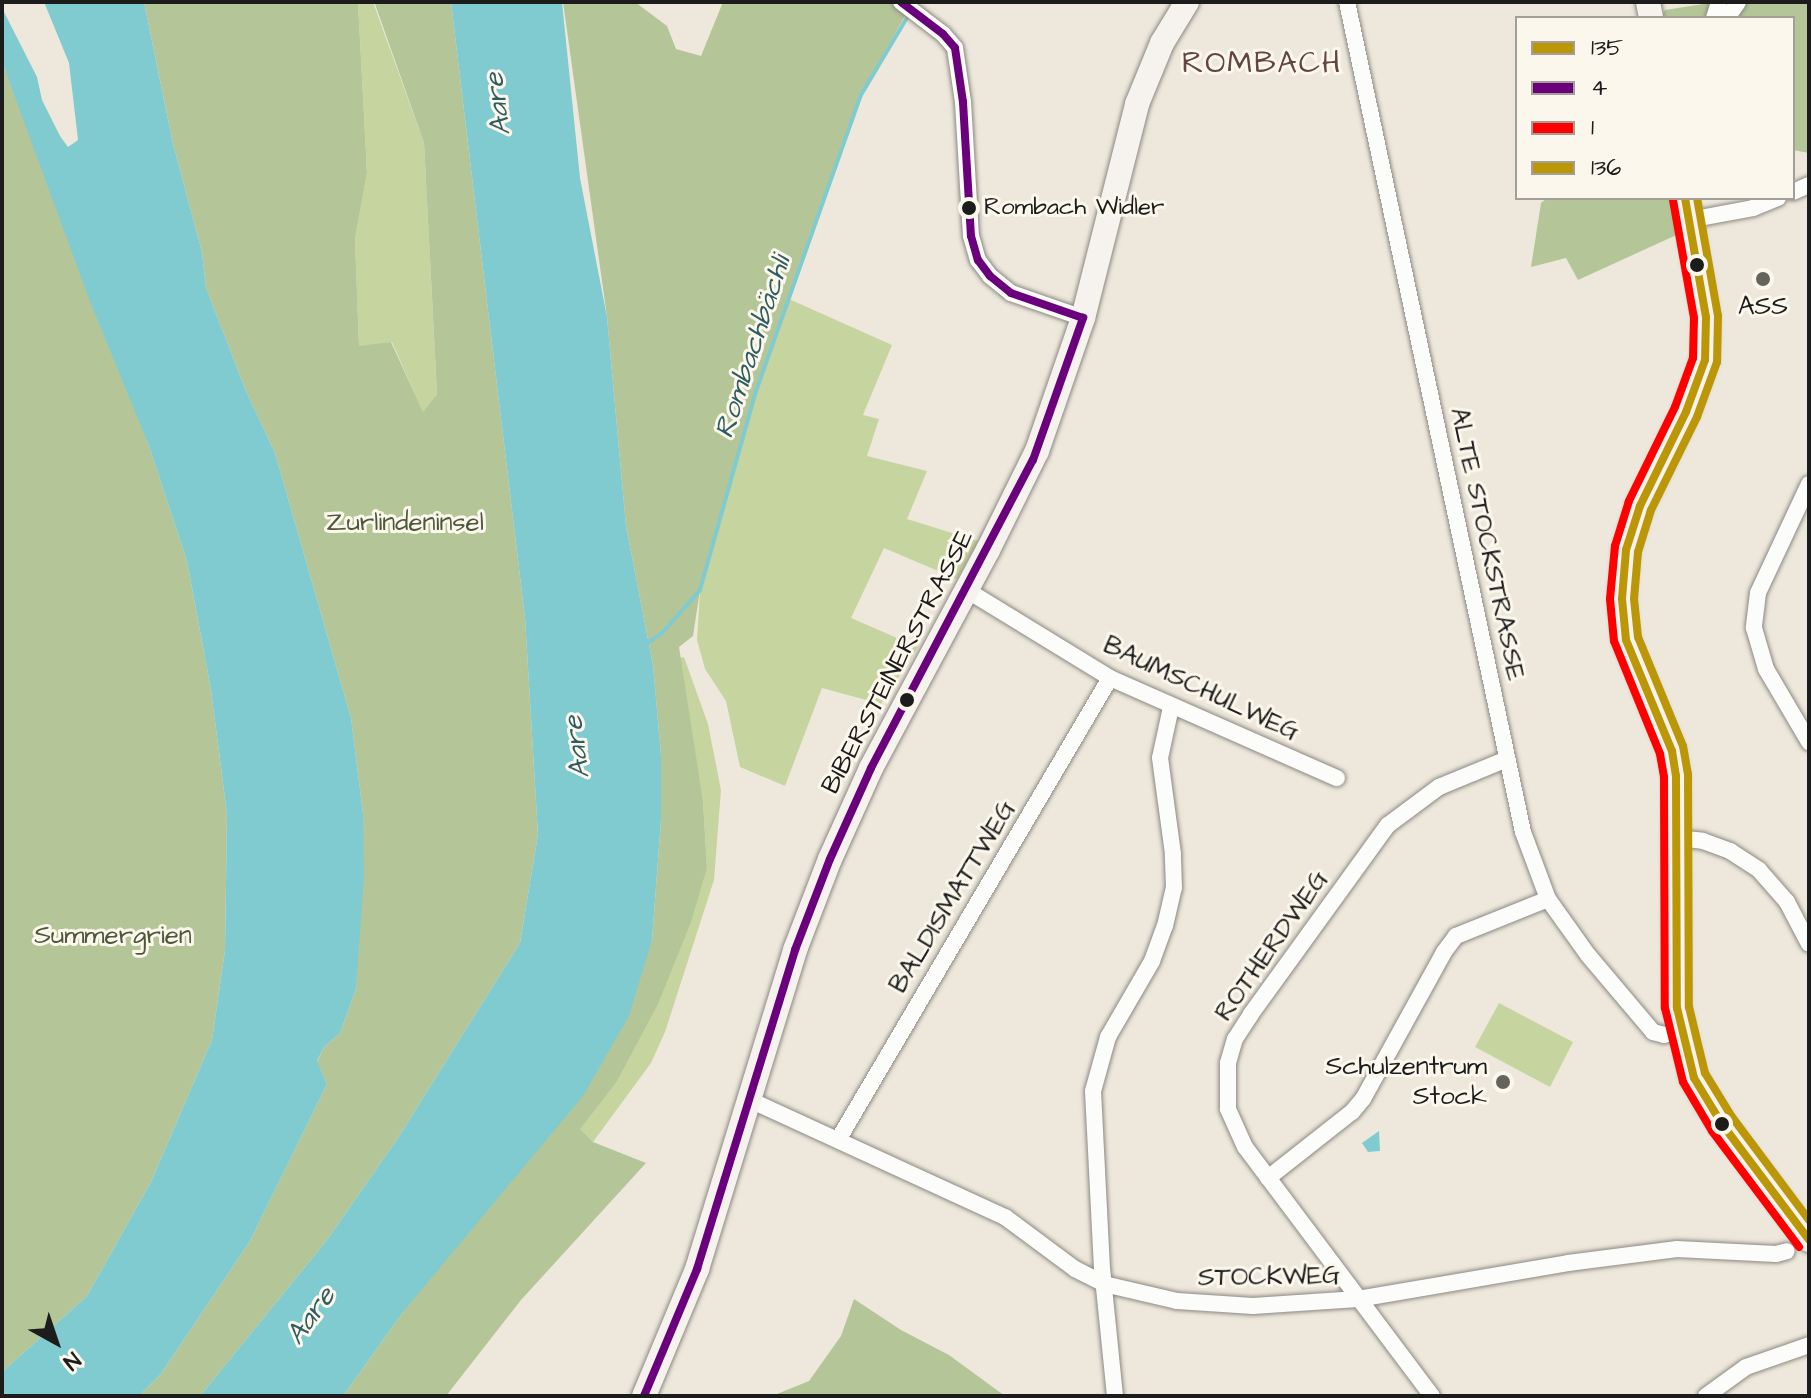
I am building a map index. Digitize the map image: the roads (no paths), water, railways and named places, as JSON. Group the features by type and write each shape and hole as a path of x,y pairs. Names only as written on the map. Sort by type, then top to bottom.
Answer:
{"main road":[{"name":"BIBERSTEINERSTRASSE","path":"644,1396 697,1269 795,950 830,859 871,768 1033,460 1083,318 1137,104 1162,43 1187,2"},
{"path":"1687,209 1706,317 1705,360 1686,412 1640,506 1626,550 1622,599 1632,659 1672,751 1677,1008 1694,1078 1712,1109 1809,1240"}],"street":[{"path":"902,2 955,48 963,102 971,236 978,260 990,276 1011,293 1083,318"},
{"name":"ALTE STOCKSTRASSE","path":"1347,2 1523,832 1548,899 1588,955 1653,1032 1664,1035 1681,1031"},
{"path":"1687,209 1766,200"},
{"path":"1809,484 1758,593 1754,628 1766,669 1809,742"},
{"name":"BAUMSCHULWEG","path":"965,589 1110,678 1337,778"},
{"name":"BALDISMATTWEG","path":"838,1140 1110,678"},
{"path":"1115,1396 1104,1284 1093,1091 1108,1037 1152,961 1174,888 1173,854 1160,758 1171,707"},
{"name":"ROTHERDWEG","path":"1432,1396 1245,1147 1228,1109 1228,1063 1235,1039 1388,825 1439,787 1507,759"},
{"path":"1676,838 1703,841 1730,851 1759,870 1800,920 1809,944"},
{"path":"1268,1178 1352,1112 1363,1099 1444,952 1456,936 1548,899"},
{"name":"STOCKWEG","path":"748,1099 1005,1217 1075,1269 1104,1284 1177,1301 1223,1305 1358,1299 1568,1263 1665,1251 1776,1254 1787,1251"},
{"path":"1706,1396 1746,1367 1809,1345"}],"water":[{"path":"44,2 144,2 173,144 202,252 206,288 246,391 275,453 351,718 363,813 364,877 356,989 340,1033 324,1047 317,1061 327,1084 250,1241 160,1375 139,1396 2,1396 2,1372 87,1296 151,1182 212,1040 225,950 227,814 211,690 187,561 149,446 89,299 2,62 2,8 37,77 42,100 60,136 68,147 78,140 69,63"},
{"name":"Aare","path":"451,2 562,2 580,178 607,317 626,526 653,665 661,755 661,820 652,940 629,1016 583,1096 403,1312 343,1396 200,1396 327,1240 398,1138 520,943 538,834 525,618"},
{"path":"1379,1131 1380,1151 1368,1152 1362,1143"}],"waterway":[{"name":"Rombachbächli","path":"646,644 662,633 700,590 755,394 861,95 909,14"}],"place":[{"name":"Rombach Widler","path":"969,208"},
{"name":"ASS","path":"1763,279"},
{"name":"Schulzentrum Stock","path":"1503,1082"}],"district":[{"name":"ROMBACH","path":"1262,63"}],"park label":[{"name":"Zurlindeninsel","path":"405,523"},
{"name":"Summergrien","path":"113,936"}]}
